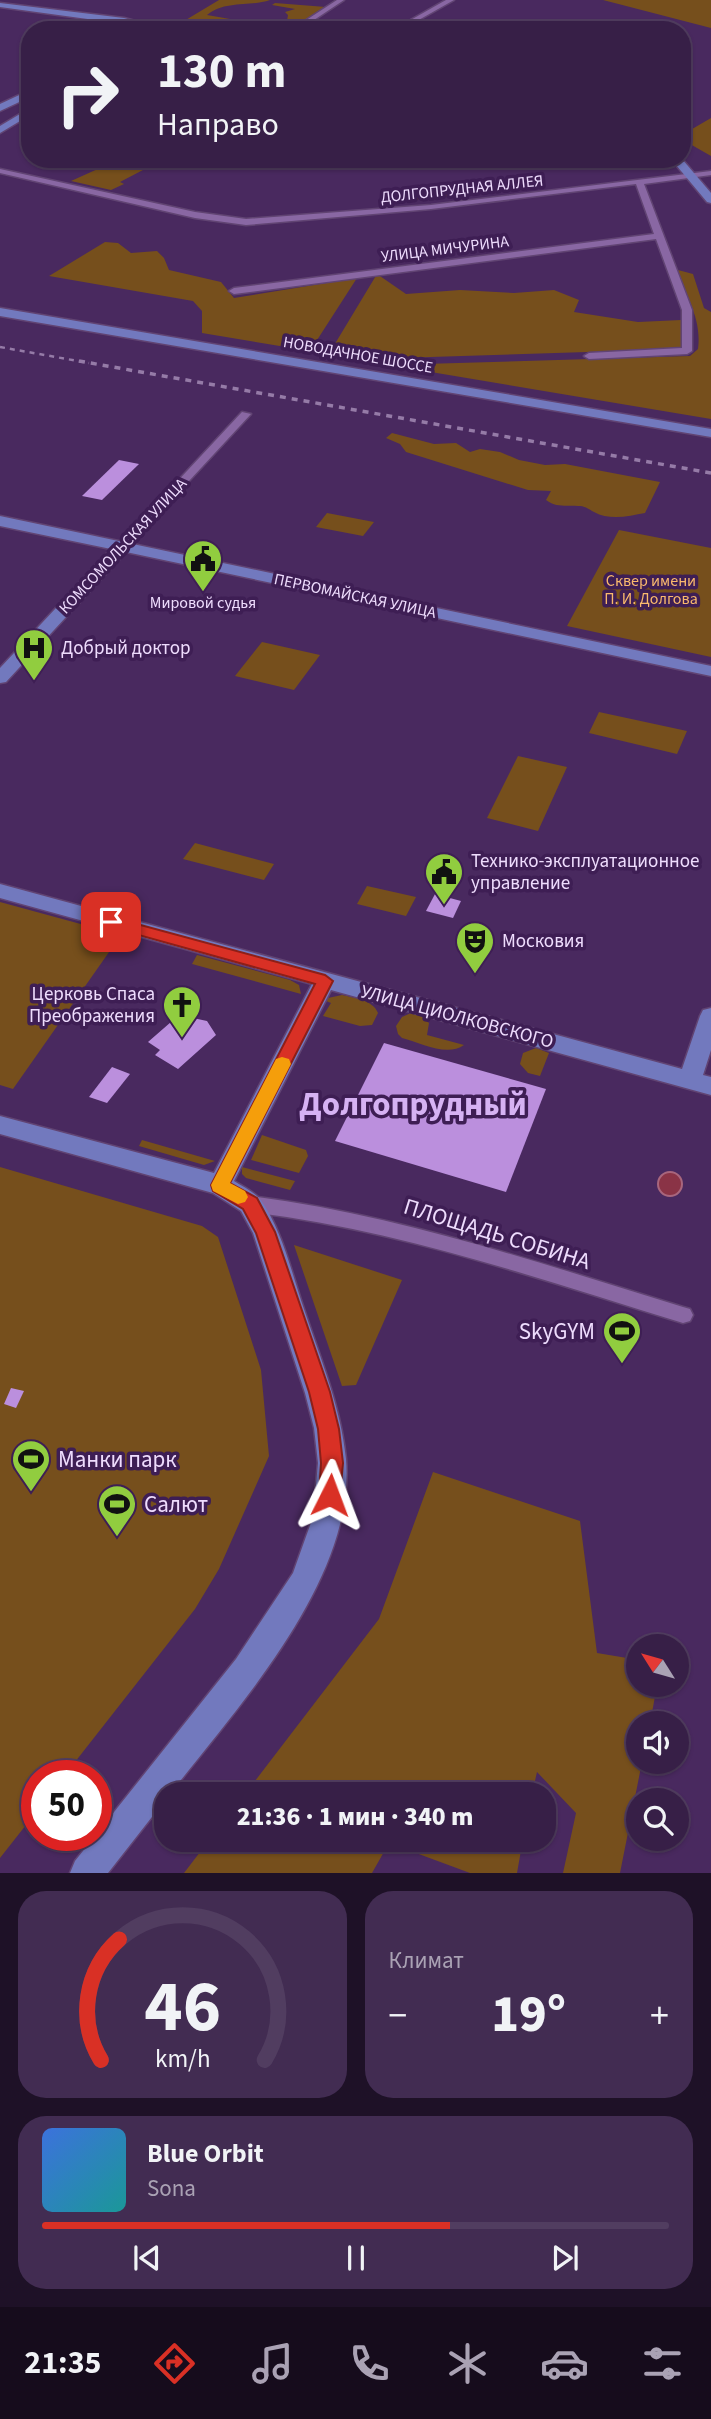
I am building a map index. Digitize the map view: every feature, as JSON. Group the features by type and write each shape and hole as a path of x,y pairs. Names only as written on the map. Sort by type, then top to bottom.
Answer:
{"street":[{"path":"308,21 341,0"},
{"path":"412,21 451,0"},
{"path":"0,5 124,21"},
{"path":"0,108 21,98"},
{"path":"0,130 21,117"},
{"path":"684,168 711,200"},
{"name":"ДОЛГОПРУДНАЯ АЛЛЕЯ","path":"0,171 209,218 257,222 407,209 711,173"},
{"path":"589,356 687,351 687,310 639,181"},
{"name":"УЛИЦА МИЧУРИНА","path":"234,291 660,236"},
{"name":"НОВОДАЧНОЕ ШОССЕ","path":"0,312 711,433"},
{"name":"КОМСОМОЛЬСКАЯ УЛИЦА","path":"0,678 246,414"},
{"name":"ПЕРВОМАЙСКАЯ УЛИЦА","path":"0,522 711,671"},
{"name":"УЛИЦА ЦИОЛКОВСКОГО","path":"0,891 700,1083"},
{"path":"220,1185 325,981"},
{"path":"700,1083 711,1016"},
{"path":"0,1125 220,1185 250,1204 265,1232 319,1392 328,1429 332,1463 323,1535 303,1583 247,1670 87,1873"},
{"name":"ПЛОЩАДЬ СОБИНА","path":"250,1204 294,1208 368,1221 683,1315"}],"green space":[{"path":"219,0 270,0 221,7 207,15 241,21 184,21"},
{"path":"603,0 711,0 711,28"},
{"path":"275,3 326,7 304,21 287,21 288,15 285,12 295,9 272,5"},
{"path":"711,118 711,156 691,145 691,130"},
{"path":"100,168 147,168 120,182 124,184 111,190 71,181"},
{"path":"408,189 451,189 457,195 402,201 396,195"},
{"path":"105,242 118,243 131,253 157,251 164,258 169,270 221,282 234,298 357,278 310,351 202,333 202,311 193,301 49,276"},
{"path":"678,270 693,274 704,308 711,312 711,419 389,365 690,356 698,349 698,328"},
{"path":"377,274 406,294 460,290 514,293 554,290 579,300 574,312 638,322 681,320 682,349 367,359 330,352"},
{"path":"392,433 434,444 456,443 470,452 480,449 500,452 519,460 545,465 565,464 660,482 645,513 620,517 600,515 583,507 550,503 546,500 551,491 528,490 406,452 400,444 386,438"},
{"path":"327,513 374,522 363,536 316,527"},
{"name":"Сквер имени П. И. Долгова","path":"619,530 711,548 711,657 567,626"},
{"path":"262,642 320,655 294,690 235,676"},
{"path":"599,712 687,731 677,754 589,733"},
{"path":"518,756 567,767 538,831 487,818"},
{"path":"195,843 274,864 264,880 183,859"},
{"path":"367,886 416,897 406,916 357,904"},
{"path":"0,902 121,935 13,1089 0,1085"},
{"path":"197,955 290,980 299,985 301,994 192,964"},
{"path":"342,995 363,1000 376,1009 378,1013 372,1025 360,1026 323,1016 331,1003 326,1001 328,998"},
{"path":"411,1013 421,1016 429,1023 427,1035 464,1045 450,1050 425,1046 402,1038 396,1026 402,1017"},
{"path":"536,1048 549,1053 540,1076 528,1073 520,1064 523,1053"},
{"path":"262,1135 306,1150 308,1156 299,1173 251,1160"},
{"path":"142,1140 215,1161 204,1165 139,1146"},
{"name":"Салют","path":"0,1167 202,1226 218,1237 261,1370 269,1456 219,1569 195,1609 77,1760 21,1760 21,1831 0,1858"},
{"path":"242,1167 295,1181 290,1190 246,1178 242,1174"},
{"path":"294,1245 402,1280 356,1385 342,1386"},
{"path":"433,1472 580,1521 597,1653 626,1658 626,1698 655,1698 652,1711 626,1711 626,1774 640,1774 637,1788 626,1788 626,1843 620,1873 563,1873 576,1813 556,1792 556,1782 547,1782 537,1772 535,1782 254,1782 379,1619"},
{"path":"200,1852 384,1852 372,1873 184,1873"},
{"path":"413,1852 521,1852 517,1873 470,1873"}],"shaded area":[{"path":"670,1172 679,1175 682,1184 679,1193 670,1196 661,1193 658,1184 661,1175"}],"building":[{"path":"119,460 139,464 102,500 82,496"},
{"name":"Технико-эксплуатационное управление","path":"435,894 461,901 453,918 426,911"},
{"name":"Церковь Спаса Преображения","path":"179,1015 207,1021 216,1035 178,1069 155,1055 160,1050 148,1042"},
{"path":"384,1043 546,1089 506,1192 335,1141"},
{"path":"112,1067 130,1074 107,1103 89,1097"},
{"path":"11,1388 24,1391 16,1408 4,1404"}],"railway":[{"path":"0,347 89,363"},
{"path":"79,361 711,473"}],"slow traffic":[{"path":"238,1197 220,1185 282,1064"}],"place":[{"name":"Мировой судья","path":"203,593"},
{"name":"Добрый доктор","path":"34,682"},
{"name":"Технико-эксплуатационное управление","path":"444,906"},
{"name":"Московия","path":"475,975"},
{"name":"Церковь Спаса Преображения","path":"182,1039"},
{"name":"SkyGYM","path":"622,1365"},
{"name":"Манки парк","path":"31,1493"},
{"name":"Салют","path":"117,1538"}],"district":[{"name":"Долгопрудный","path":"413,1104"}],"route":[{"path":"111,922 325,981 220,1185 250,1204 265,1232 319,1392 328,1429 332,1463 330,1495"}]}
